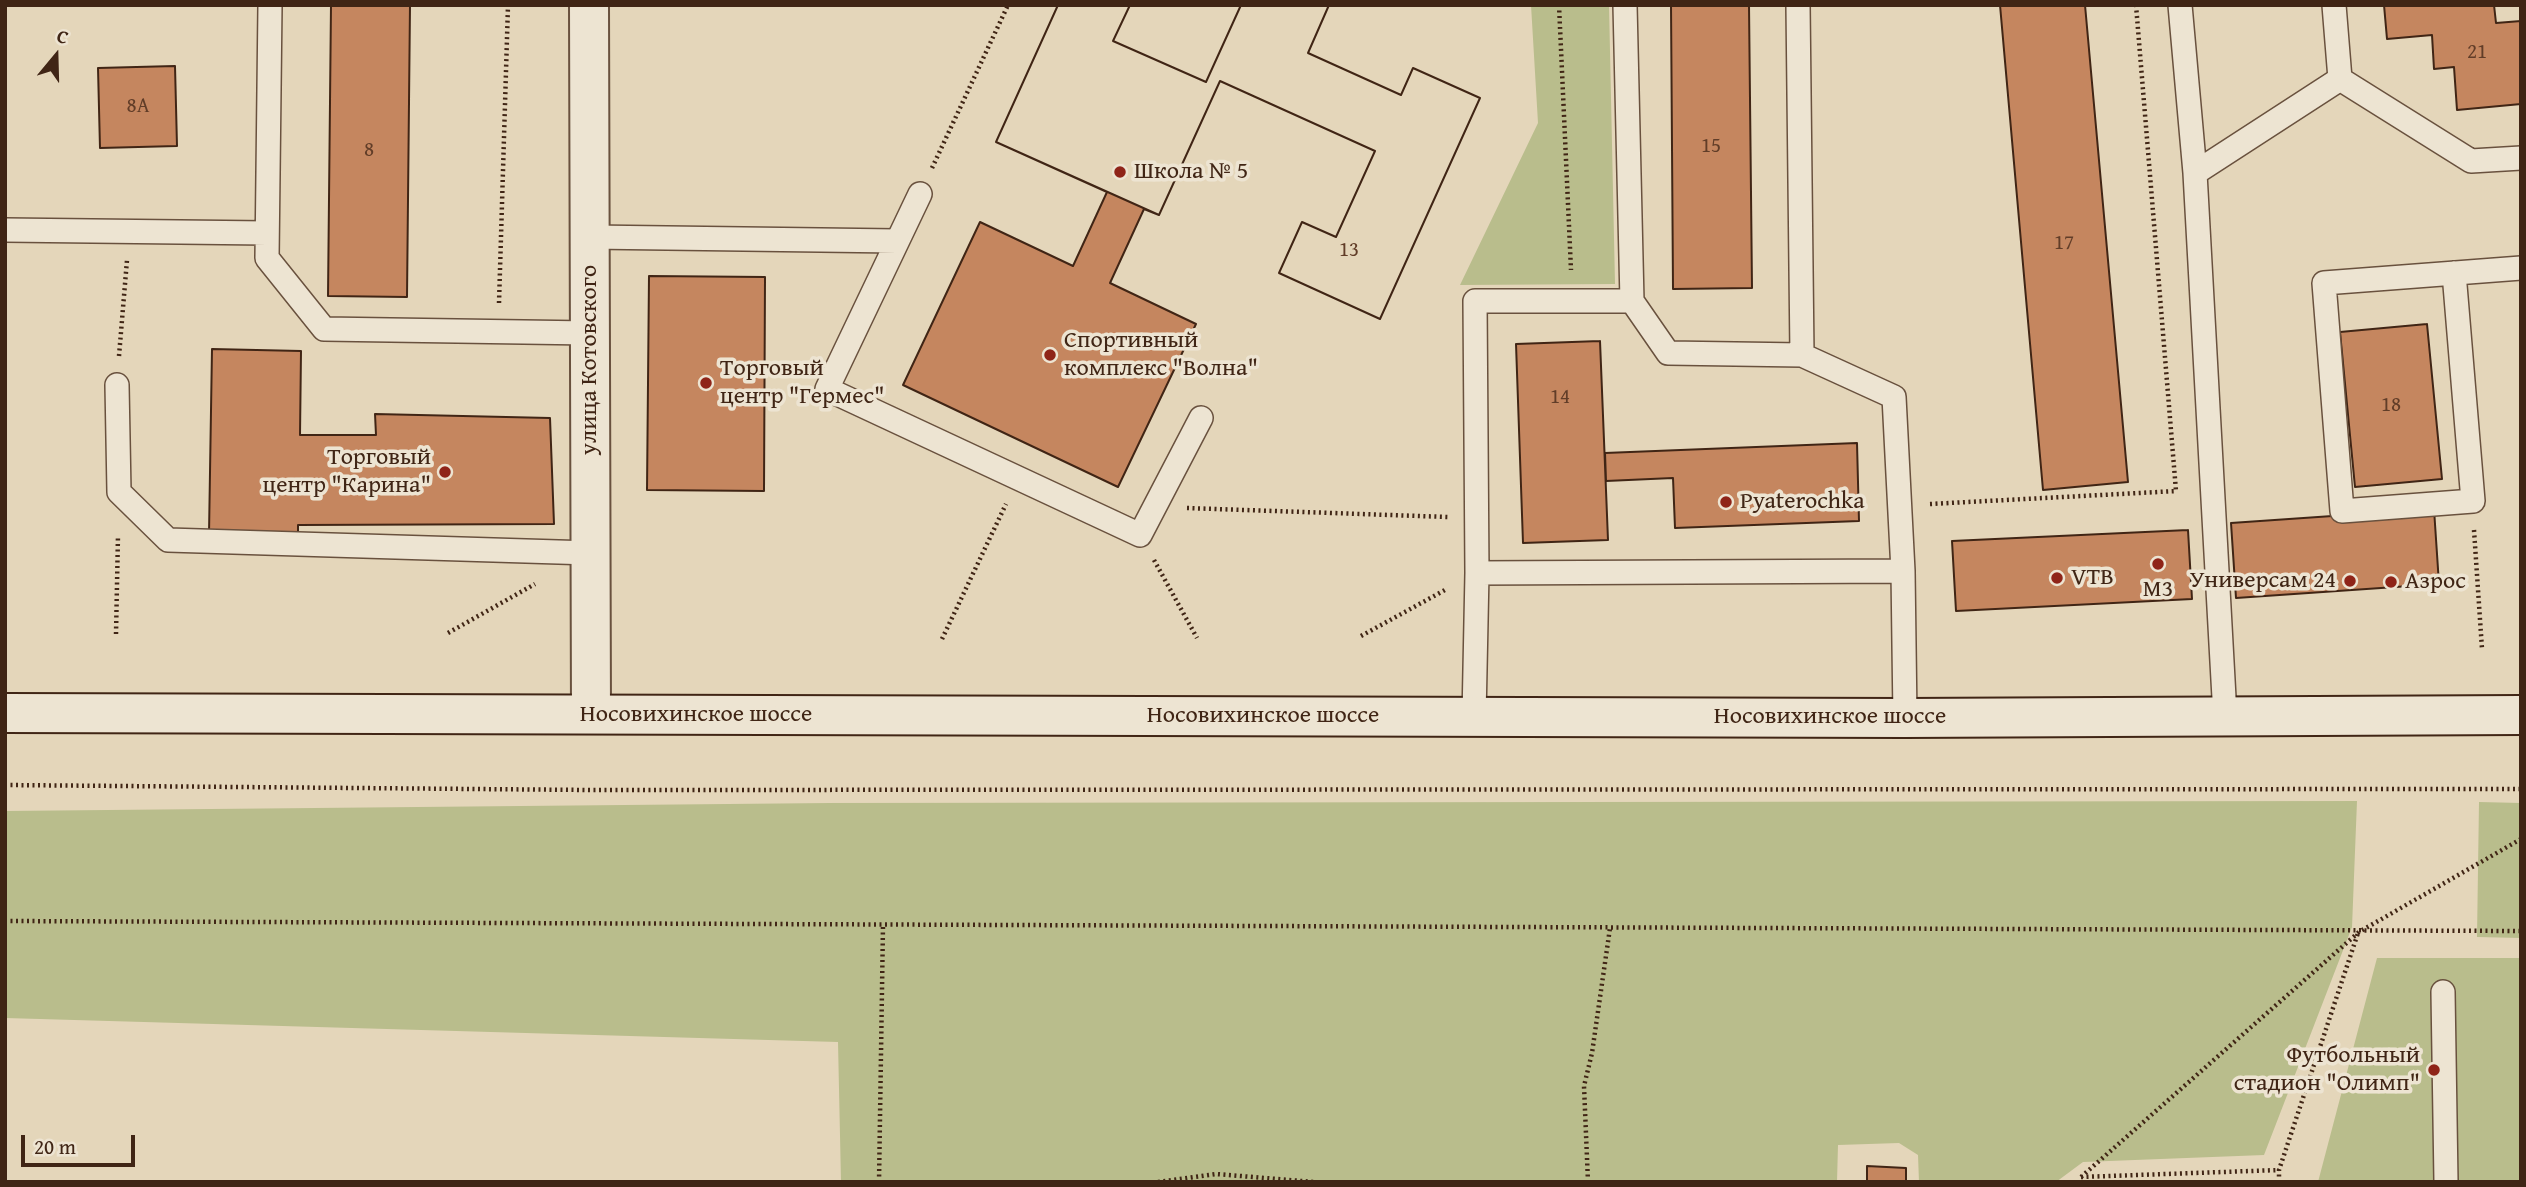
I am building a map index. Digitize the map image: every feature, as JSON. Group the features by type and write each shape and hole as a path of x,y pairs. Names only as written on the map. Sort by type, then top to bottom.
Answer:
{"main road":[{"name":"улица Котовского","path":"589,5 592,714"},
{"name":"Носовихинское шоссе","path":"5,713 1905,718 2521,715"}],"lane":[{"path":"271,5 267,258 324,329 590,333"},
{"path":"1625,5 1632,301 1668,353 1802,355 1894,397 1903,571 1905,718"},
{"path":"1798,5 1802,355"},
{"path":"2180,5 2195,173 2225,716"},
{"path":"2334,5 2340,79"},
{"path":"2195,173 2340,79"},
{"path":"2340,79 2471,161 2521,158"},
{"path":"920,194 827,389 1140,535 1200,418"},
{"path":"5,230 267,233"},
{"path":"590,237 897,240"},
{"path":"2454,273 2473,501 2342,511 2323,283 2454,273 2521,268"},
{"path":"1474,717 1475,302 1632,301"},
{"path":"117,385 118,492 168,540 591,553"},
{"path":"1476,573 1903,571"},
{"path":"2443,992 2446,1182"}],"path":[{"path":"499,331 508,5"},
{"path":"920,194 1008,5"},
{"path":"1559,5 1572,301"},
{"path":"2136,5 2176,491"},
{"path":"117,385 129,231"},
{"path":"942,639 1019,478"},
{"path":"1899,506 2213,489"},
{"path":"116,634 118,492"},
{"path":"2473,501 2482,649"},
{"path":"1155,506 1476,518"},
{"path":"1140,535 1197,638"},
{"path":"1360,636 1476,573"},
{"path":"449,633 541,581"},
{"path":"5,785 576,790 2521,789"},
{"path":"2279,1170 2081,1177 2359,932 2521,839"},
{"path":"5,921 2521,931"},
{"path":"879,1182 883,925"},
{"path":"1588,1182 1584,1086 1592,1053 1610,928"},
{"path":"2279,1182 2279,1170 2359,932"},
{"path":"1158,1182 1216,1174 1314,1182"}],"green space":[{"path":"1531,5 1609,5 1615,284 1460,285 1538,123"},
{"path":"2357,801 2352,927 2264,1155 2083,1162 2056,1182 1919,1182 1918,1155 1899,1143 1838,1145 1837,1182 841,1182 838,1042 5,1018 5,811 831,803"},
{"path":"2479,802 2521,803 2521,938 2477,937"},
{"name":"Футбольный стадион \"Олимп\"","path":"2377,958 2521,958 2521,1182 2318,1182"}],"building":[{"path":"331,5 410,5 407,297 328,296"},
{"path":"1058,5 1130,5 1113,41 1206,82 1241,5 1329,5 1308,53 1401,95 1413,68 1480,98 1380,319 1279,273 1302,222 1336,237 1375,151 1220,81 1159,215 1144,209 1110,283 1196,324 1118,487 903,385 980,222 1073,266 1107,192 996,142"},
{"name":"Школа № 5","path":"1058,5 1130,5 1113,41 1206,82 1241,5 1329,5 1308,53 1401,95 1413,68 1480,98 1380,319 1279,273 1302,222 1336,237 1375,151 1220,81 1159,215 996,142"},
{"path":"1671,5 1749,5 1752,288 1673,289"},
{"path":"2000,5 2085,5 2128,482 2043,490"},
{"path":"2384,5 2494,5 2496,23 2521,21 2521,104 2457,110 2454,67 2434,69 2432,35 2387,39"},
{"path":"175,66 177,146 100,148 98,68"},
{"name":"Торговый центр \"Гермес\"","path":"649,276 765,277 764,491 647,490"},
{"path":"2427,324 2442,479 2355,487 2340,332"},
{"path":"1600,341 1608,540 1523,543 1516,344"},
{"path":"212,349 301,351 300,435 376,435 375,414 550,418 554,524 298,525 298,536 209,534"},
{"path":"1857,443 1859,521 1675,528 1673,478 1606,481 1605,453"},
{"path":"2434,509 2439,584 2236,598 2231,523"},
{"path":"2188,530 2192,599 1956,611 1952,541"},
{"path":"1867,1166 1906,1168 1906,1182 1867,1182"}],"place":[{"name":"Школа № 5","path":"1120,172"},
{"name":"Спортивный комплекс \"Волна\"","path":"1050,355"},
{"name":"Торговый центр \"Гермес\"","path":"706,383"},
{"name":"Торговый центр \"Карина\"","path":"445,472"},
{"name":"Pyaterochka","path":"1726,502"},
{"name":"М3","path":"2158,564"},
{"name":"VTB","path":"2057,578"},
{"name":"Универсам 24","path":"2350,581"},
{"name":"Азрос","path":"2391,582"},
{"name":"Футбольный стадион \"Олимп\"","path":"2434,1070"}]}
